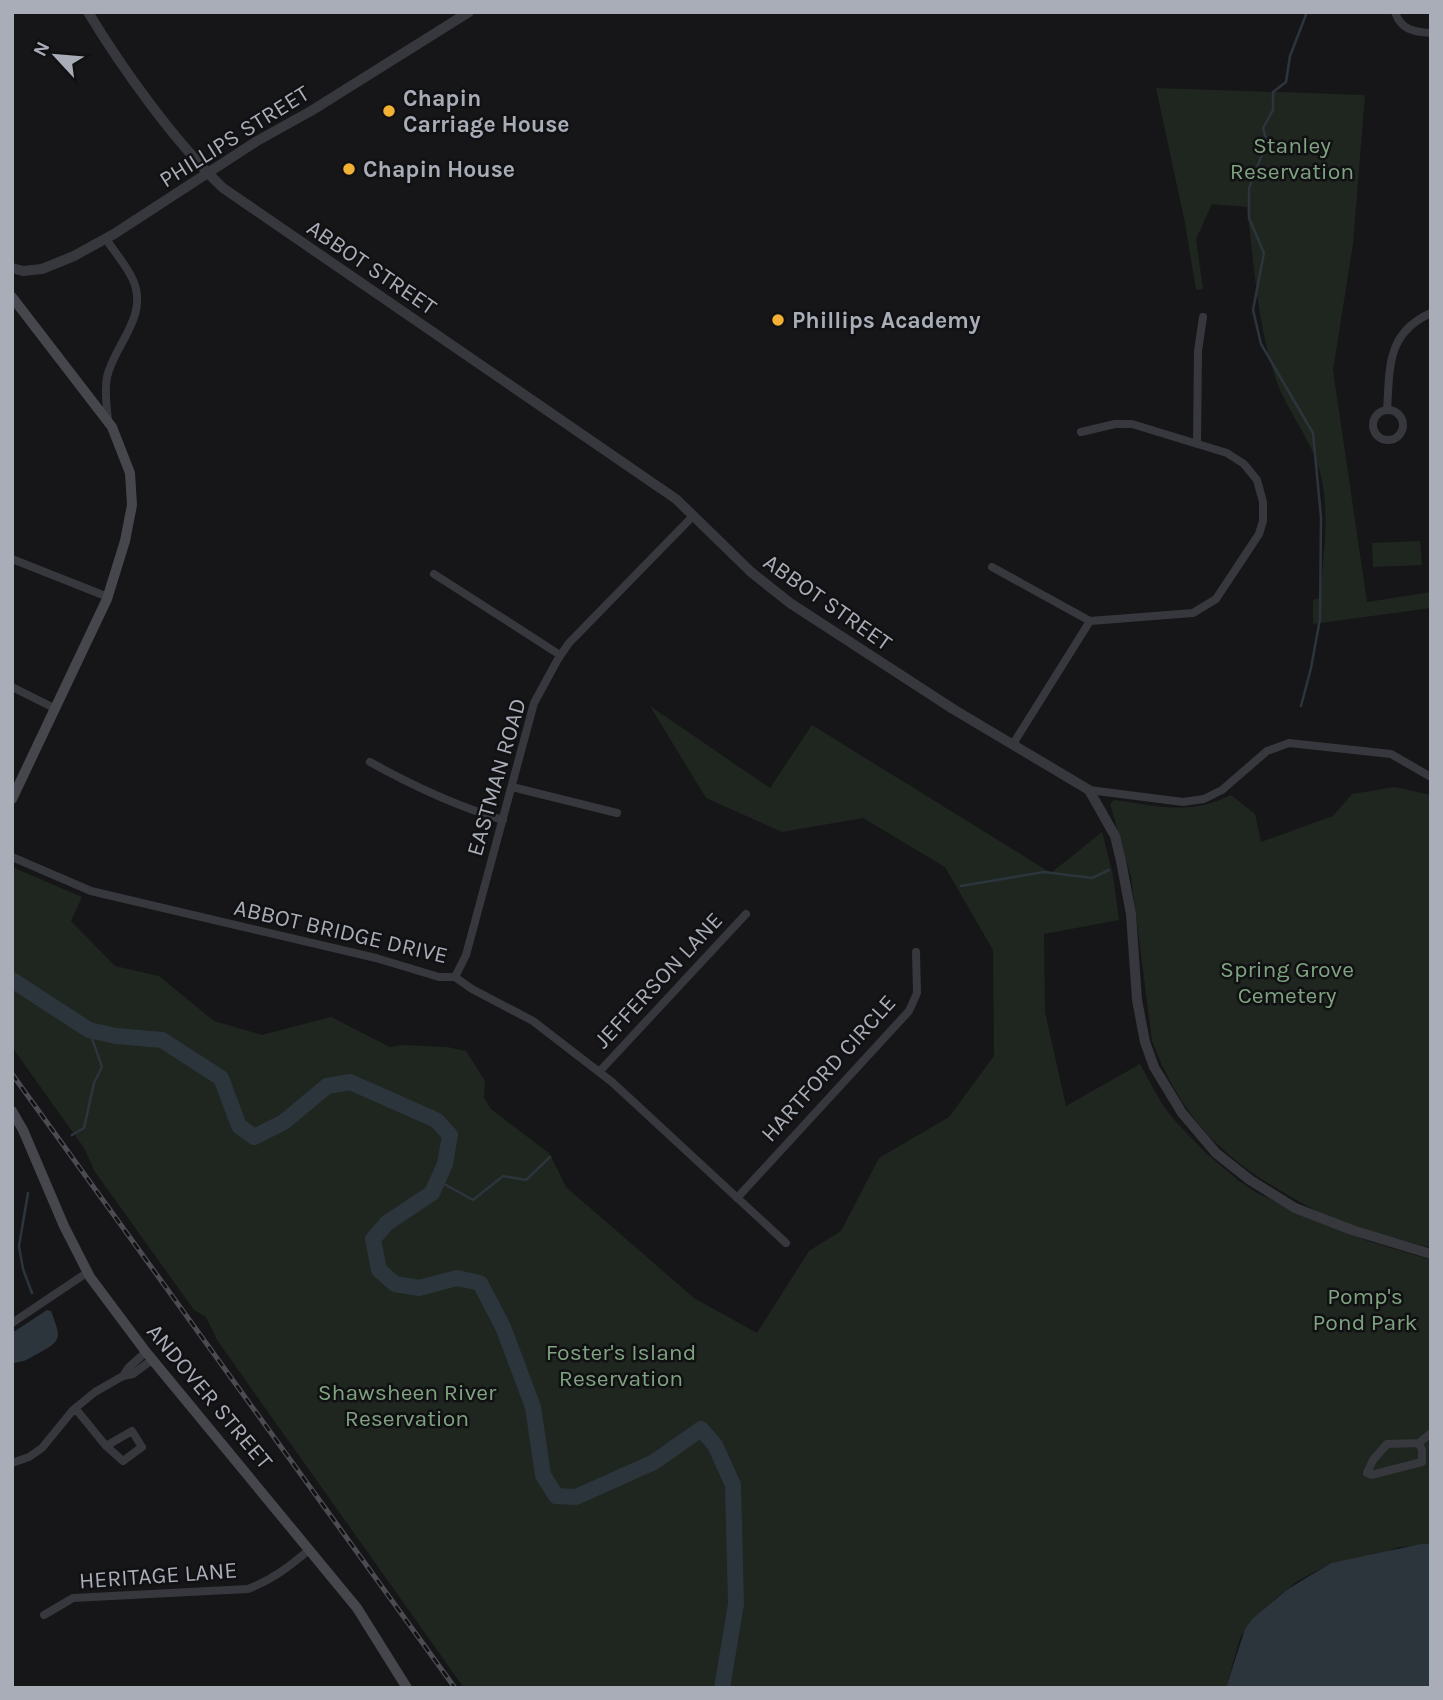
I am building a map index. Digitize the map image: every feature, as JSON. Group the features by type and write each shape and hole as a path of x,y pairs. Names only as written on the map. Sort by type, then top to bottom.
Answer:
{"main road":[{"path":"12,297 108,421 130,473 132,505 125,541 108,597 12,799"},
{"name":"ANDOVER STREET","path":"12,1111 88,1272 149,1356 357,1608 407,1688"}],"street":[{"name":"ABBOT STREET","path":"88,12 164,120 208,174 234,196 677,499 744,566 790,603 916,686 1089,790 1115,836 1122,861 1130,915 1137,1000 1145,1042 1154,1066 1182,1114 1216,1153 1250,1180 1296,1208 1352,1230 1431,1254"},
{"name":"PHILLIPS STREET","path":"12,268 42,270 106,239 257,141 311,111 469,12"},
{"path":"1395,12 1398,22 1406,29 1431,33"},
{"path":"106,239 134,283 138,300 129,330 114,357 107,377 108,421"},
{"path":"1387,411 1390,364 1397,343 1410,325 1431,313"},
{"path":"1197,444 1198,351 1203,317"},
{"path":"992,567 1090,621 1193,613 1216,599 1259,534 1263,520 1263,502 1257,480 1244,464 1227,453 1132,424 1115,424 1081,432"},
{"name":"EASTMAN ROAD","path":"455,977 466,955 534,703 569,643 694,515"},
{"path":"12,559 108,597"},
{"path":"434,574 560,655"},
{"path":"1013,744 1090,621"},
{"path":"12,687 56,709"},
{"path":"1089,790 1183,802 1205,799 1222,790 1267,751 1289,743 1391,754 1431,777"},
{"path":"370,762 416,788 503,820"},
{"path":"512,787 617,813"},
{"name":"ABBOT BRIDGE DRIVE","path":"12,858 91,891 376,958 439,977 455,977 533,1021 599,1072 786,1243"},
{"name":"JEFFERSON LANE","path":"599,1072 746,914"},
{"name":"HARTFORD CIRCLE","path":"737,1198 909,1011 917,993 916,952"},
{"path":"12,1323 88,1272"},
{"path":"14,1459 42,1448 54,1430 75,1408 95,1392 123,1376 133,1374 149,1356"},
{"path":"75,1408 106,1446"},
{"path":"1419,1443 1422,1462 1381,1474 1367,1473 1373,1460 1387,1444 1419,1443 1431,1433"},
{"name":"HERITAGE LANE","path":"44,1615 73,1598 247,1589 286,1569 309,1550"}],"green space":[{"name":"Stanley Reservation","path":"1156,88 1365,95 1353,244 1333,370 1367,602 1431,592 1431,608 1313,624 1313,600 1320,598 1324,553 1324,491 1312,451 1276,380 1264,337 1247,207 1212,204 1196,239 1203,289 1196,290 1185,223"},
{"path":"1420,541 1422,565 1373,567 1372,543"},
{"path":"650,706 770,788 812,725 1051,873 1102,832 1113,875 1119,920 1044,934 1045,1012 1066,1106 1140,1064 1162,1104 1176,1122 1206,1153 1239,1181 1257,1193 1368,1241 1431,1260 1431,1544 1399,1547 1384,1553 1331,1563 1296,1582 1252,1619 1240,1638 1226,1688 464,1688 217,1340 206,1317 194,1310 95,1172 84,1148 12,1047 12,867 82,897 71,921 115,966 159,976 214,1021 262,1035 331,1017 390,1047 447,1047 466,1051 485,1081 484,1098 491,1109 550,1154 566,1187 694,1298 757,1333 809,1251 841,1231 879,1158 949,1117 994,1056 993,950 945,867 863,818 782,832 706,798"},
{"name":"Spring Grove Cemetery","path":"1395,787 1431,795 1431,1248 1348,1224 1297,1201 1237,1162 1202,1128 1188,1110 1174,1089 1152,1041 1131,877 1110,804 1114,800 1159,807 1187,807 1231,795 1255,814 1261,842 1333,816 1352,794"}],"shaded area":[{"path":"47,1310 51,1311 58,1332 56,1341 29,1359 12,1363 12,1333"},
{"path":"1431,1544 1431,1688 1226,1688 1245,1629 1252,1619 1288,1589 1331,1563"}],"waterway":[{"path":"1301,706 1320,619 1321,517 1313,433 1261,344 1253,310 1264,253 1249,218 1249,188 1267,142 1263,128 1273,110 1273,92 1286,82 1290,56 1307,12"},
{"path":"961,886 1044,872 1092,878 1109,870"},
{"path":"12,980 89,1030 116,1036 162,1040 221,1078 239,1126 254,1137 284,1122 327,1086 350,1082 436,1120 450,1135 445,1164 432,1193 387,1223 373,1239 379,1270 395,1284 419,1288 457,1278 480,1283 503,1327 533,1407 543,1475 556,1496 576,1497 654,1462 701,1429 715,1445 733,1485 736,1604 722,1688"},
{"path":"72,1135 84,1128 94,1083 102,1067 89,1030"},
{"path":"437,1180 473,1200 503,1176 526,1180 550,1157"},
{"path":"28,1193 19,1246 23,1269 32,1293"}],"railway":[{"path":"12,1074 455,1688"}],"place":[{"name":"Chapin Carriage House","path":"389,111"},
{"name":"Chapin House","path":"349,169"},
{"name":"Phillips Academy","path":"778,320"}],"park label":[{"name":"Pomp's Pond Park","path":"1365,1309"},
{"name":"Foster's Island Reservation","path":"621,1365"},
{"name":"Shawsheen River Reservation","path":"407,1405"}]}
